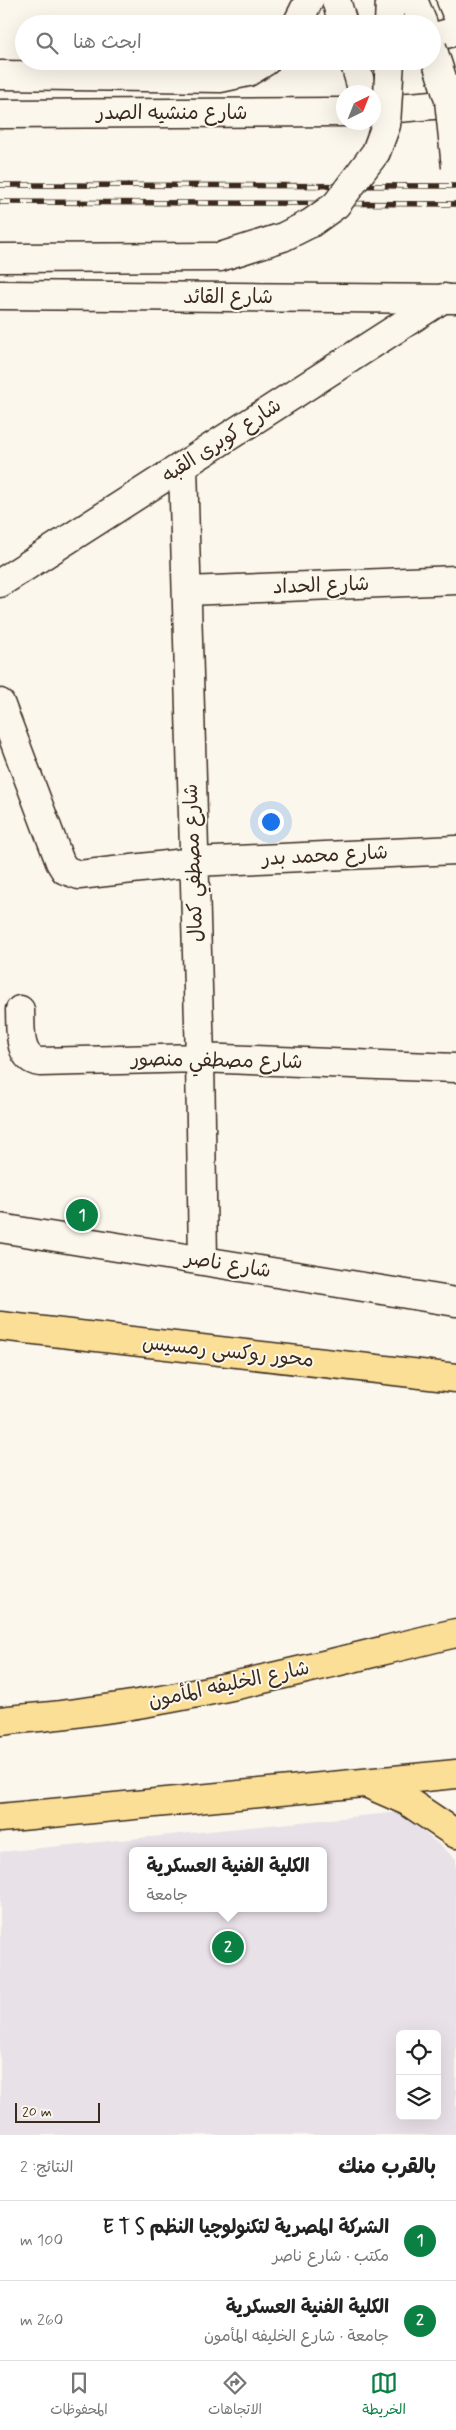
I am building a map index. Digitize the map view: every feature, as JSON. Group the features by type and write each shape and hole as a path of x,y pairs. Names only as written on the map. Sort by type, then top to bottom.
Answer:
{"main road":[{"name":"محور روكسى رمسيس","path":"0,1326 456,1378"},
{"name":"شارع الخليفه المأمون","path":"0,1721 84,1712 184,1695 456,1633"},
{"path":"0,1818 456,1774"},
{"path":"364,1783 407,1801 456,1834"}],"street":[{"path":"302,15 309,0"},
{"path":"336,0 340,15"},
{"path":"389,15 390,0"},
{"path":"413,0 419,15"},
{"path":"451,0 456,12"},
{"path":"441,35 456,31"},
{"path":"0,75 220,78 251,70"},
{"path":"357,70 361,85"},
{"path":"0,258 220,257 283,237 311,223 336,205 376,152 386,125 389,70"},
{"path":"439,70 449,100 456,167"},
{"path":"381,109 456,103"},
{"name":"شارع منشيه الصدر","path":"0,114 336,112"},
{"name":"شارع القائد","path":"0,295 450,299"},
{"name":"شارع كوبرى القبه","path":"0,583 450,299"},
{"name":"شارع مصطفي كمال","path":"183,466 200,1058 203,1261"},
{"name":"شارع الحداد","path":"187,591 456,580"},
{"name":"شارع محمد بدر","path":"0,703 60,862 65,870 79,876 194,862 456,850"},
{"name":"شارع مصطفي منصور","path":"20,1010 24,1051 35,1061 200,1058 456,1068"},
{"name":"شارع ناصر","path":"0,1228 456,1302"}],"shaded area":[{"path":"400,1812 456,1859 456,2135 0,2135 0,1852"}],"railway":[{"path":"0,185 456,186"},
{"path":"0,202 456,204"}],"place":[{"name":"الشركة المصرية لتكنولوچيا النظم E T S","path":"82,1215"},
{"name":"الكلية الفنية العسكرية","path":"228,1947"}]}
